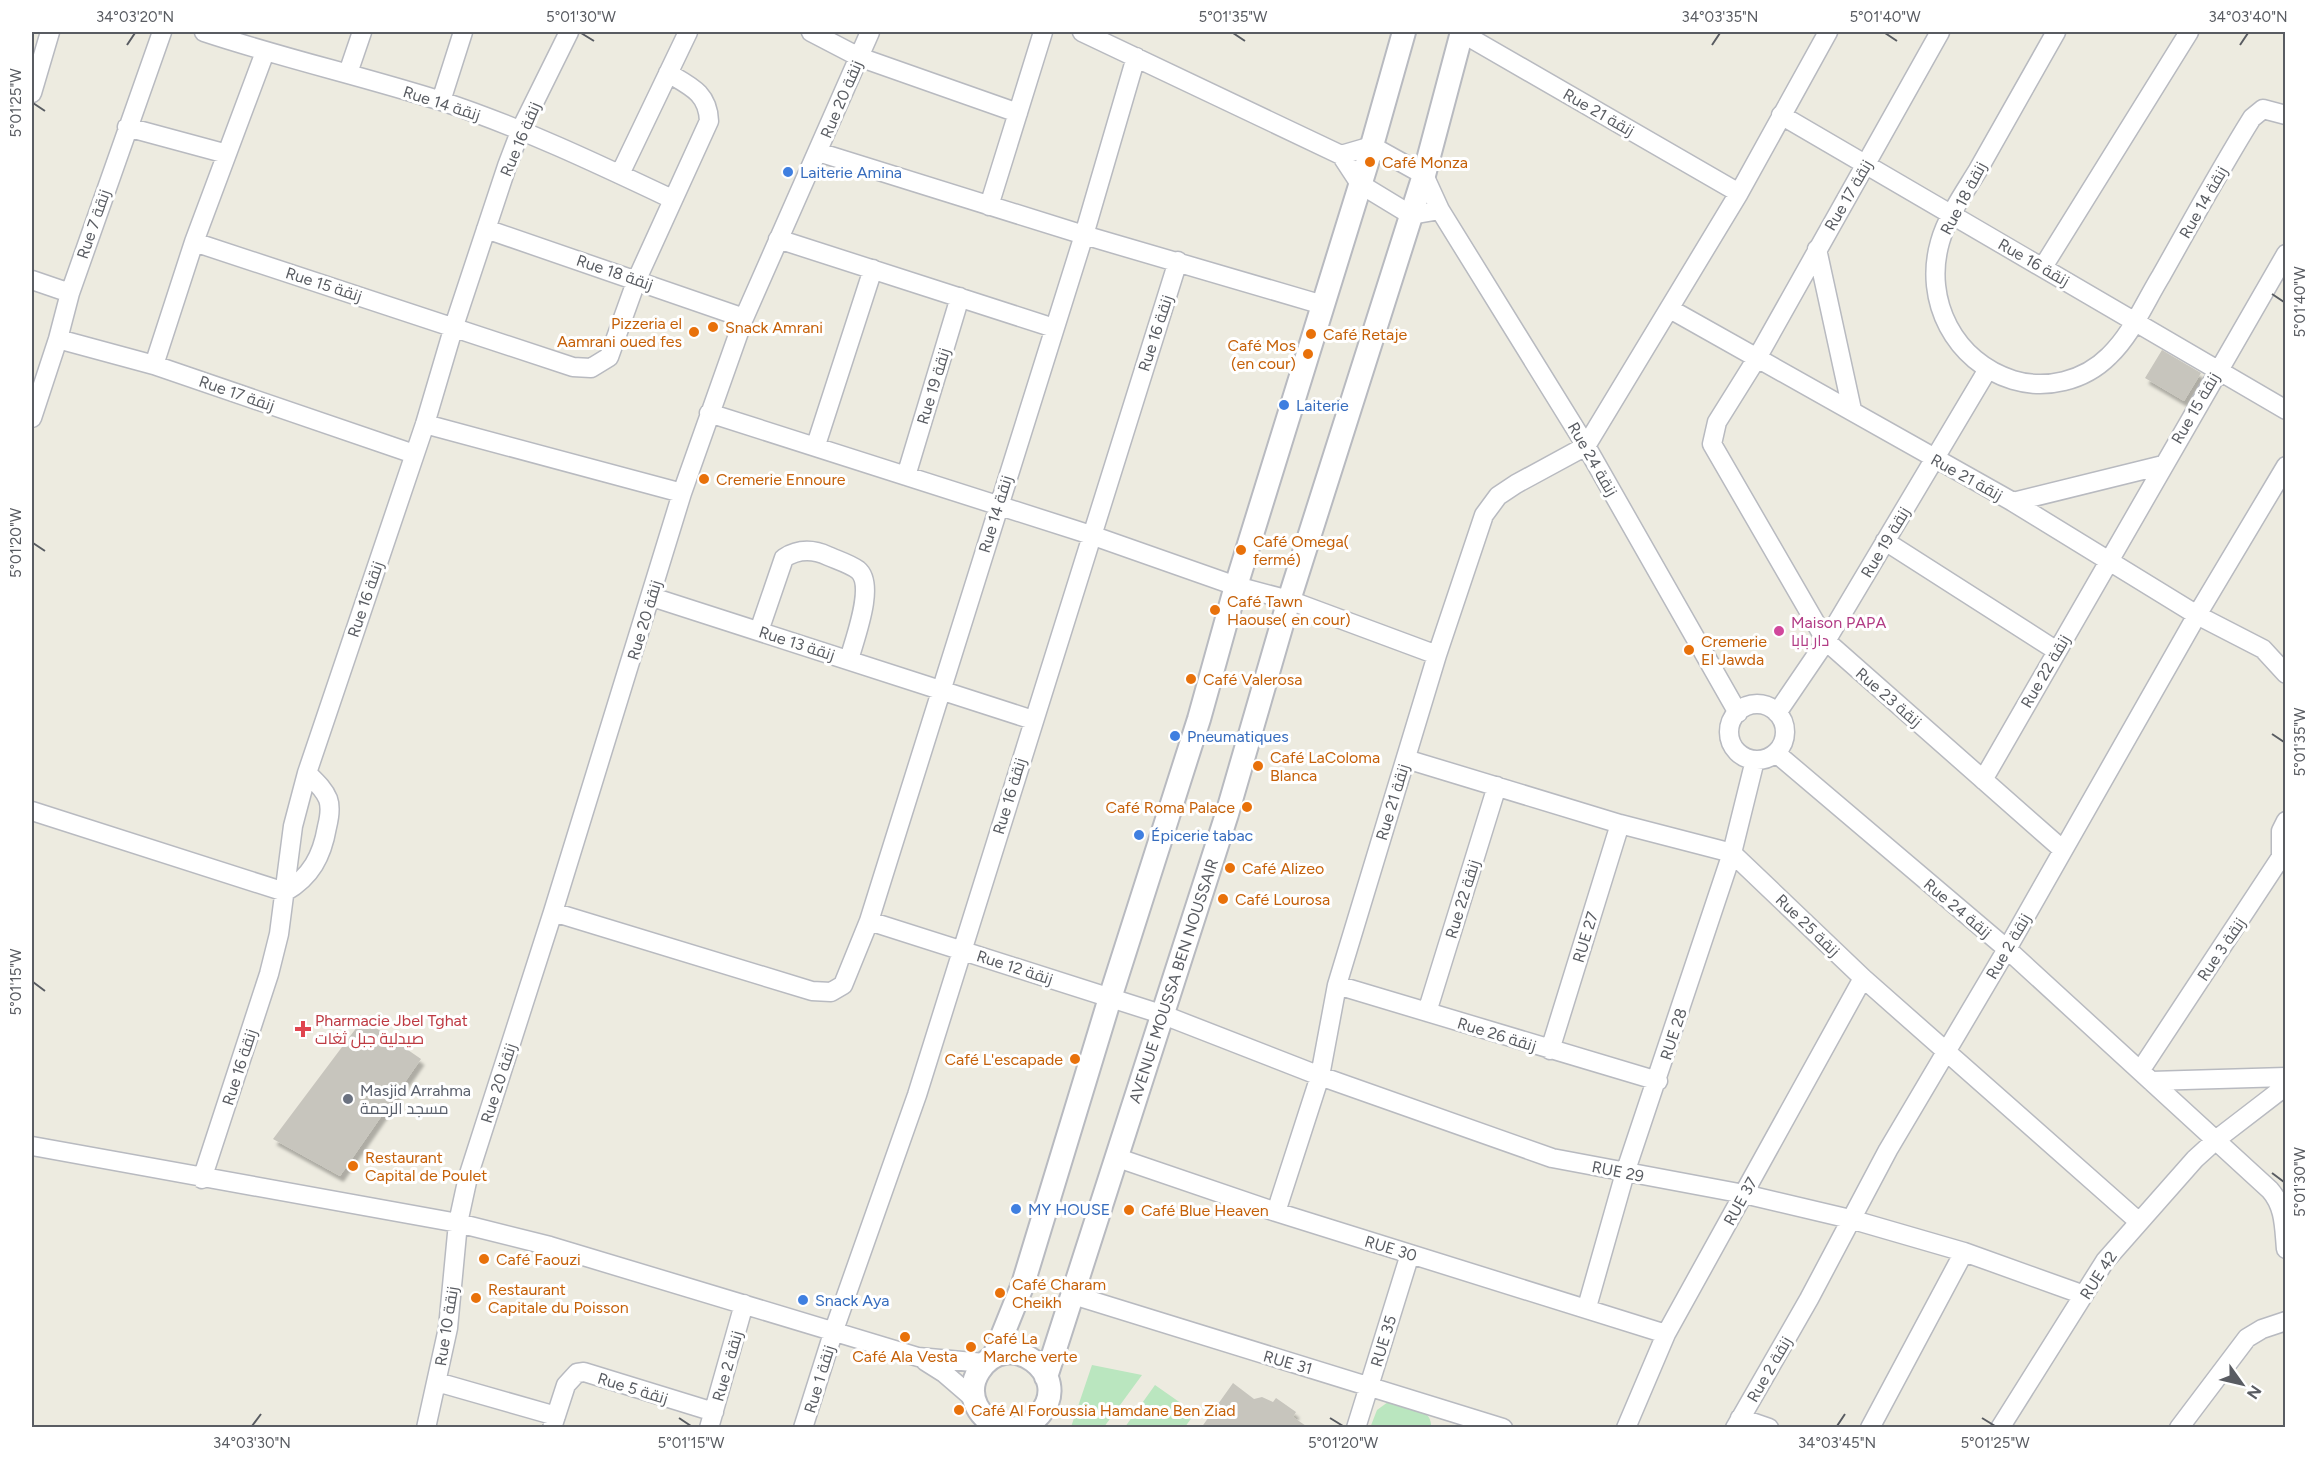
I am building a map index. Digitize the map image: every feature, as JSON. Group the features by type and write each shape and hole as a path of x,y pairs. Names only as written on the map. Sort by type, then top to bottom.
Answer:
{"street":[{"path":"32,93 50,32"},
{"name":"Rue 7 زنقة","path":"32,418 36,388 58,339 70,293 162,32"},
{"name":"Rue 14 زنقة","path":"204,32 265,52 348,73 441,101 520,129 672,199"},
{"path":"348,73 362,32"},
{"path":"441,101 463,32"},
{"name":"Rue 16 زنقة","path":"202,1179 269,974 285,892 293,826 307,773 425,424 453,326 520,129 569,32"},
{"path":"620,174 688,32"},
{"path":"811,32 859,57 1017,113"},
{"name":"Rue 20 زنقة","path":"458,1223 468,1177 554,912 682,493 709,413 744,318 870,32"},
{"path":"989,206 1043,32"},
{"path":"1082,32 1341,154 1360,184 1411,215 1440,210"},
{"path":"975,1412 973,1385 989,1360 1023,1284 1110,998 1199,719 1236,586 1372,146 1404,32"},
{"name":"AVENUE MOUSSA BEN NOUSSAIR","path":"1027,1426 1047,1401 1046,1377 1227,814 1289,600 1424,175 1461,32"},
{"name":"Rue 21 زنقة","path":"1461,32 1739,193"},
{"path":"1586,446 1739,193 1828,32"},
{"name":"Rue 17 زنقة","path":"1757,358 1940,32"},
{"name":"Rue 18 زنقة","path":"2056,32 1952,214 1937,253 1939,298 1956,341 1970,357 1988,369 2029,384 2050,384 2072,379 2108,357 2135,321"},
{"path":"2043,267 2189,32"},
{"path":"154,365 194,242 265,52"},
{"name":"Rue 14 زنقة","path":"554,912 812,992 831,992 843,985 852,969 869,921 997,505 1084,235 1136,57"},
{"path":"453,326 573,367 591,368 609,357 637,279 709,121 706,100 699,92 668,73"},
{"name":"Rue 14 زنقة","path":"2135,321 2252,118 2263,109 2286,115"},
{"name":"Rue 16 زنقة","path":"1781,115 2286,410"},
{"path":"127,128 227,154"},
{"path":"1341,154 1372,146 1424,175"},
{"path":"818,152 1084,235 1323,305"},
{"name":"Rue 24 زنقة","path":"1424,175 1440,210 1586,446 1738,713"},
{"name":"Rue 18 زنقة","path":"486,229 637,279 744,318"},
{"path":"778,239 1054,328"},
{"name":"Rue 15 زنقة","path":"194,242 453,326"},
{"path":"1817,249 1852,410"},
{"name":"Rue 15 زنقة","path":"2107,562 2286,254"},
{"name":"Rue 16 زنقة","path":"834,1330 917,1095 1178,261"},
{"path":"816,446 873,269"},
{"path":"32,280 70,293"},
{"name":"Rue 19 زنقة","path":"906,476 960,297"},
{"name":"Rue 21 زنقة","path":"1670,309 2013,502 2107,562 2197,615 2263,649"},
{"name":"Rue 17 زنقة","path":"58,339 154,365 414,454"},
{"name":"Rue 23 زنقة","path":"1757,358 1717,422 1712,444 1826,641 2063,850"},
{"name":"Rue 19 زنقة","path":"1777,713 1826,641 1988,369"},
{"path":"709,413 1091,535 1236,586 1289,600 1437,655"},
{"path":"425,424 682,493"},
{"name":"Rue 21 زنقة","path":"1276,1212 1320,1076 1337,985 1437,655 1484,515 1498,496 1586,446"},
{"path":"2013,502 2163,465"},
{"name":"Rue 2 زنقة","path":"1738,1423 1809,1299 1850,1219 2197,615 2286,466"},
{"path":"1885,541 2057,651"},
{"path":"759,631 784,558 801,550 823,554 858,570 864,578 866,595 849,660"},
{"name":"Rue 22 زنقة","path":"1983,780 2107,562"},
{"name":"Rue 13 زنقة","path":"652,597 1033,720"},
{"path":"2263,649 2286,651"},
{"path":"2263,649 2286,674"},
{"path":"1757,705 1768,707 1777,713 1783,722 1785,733 1776,753 1755,760 1741,755 1732,744 1730,729 1738,713 1757,705"},
{"name":"Rue 24 زنقة","path":"1776,753 2007,949 2217,1139 2276,1197 2283,1215 2286,1249"},
{"name":"Rue 25 زنقة","path":"1406,759 1620,824 1732,853 1863,978 2138,1221"},
{"name":"RUE 28","path":"1587,1307 1625,1173 1658,1081 1732,853 1755,760"},
{"path":"32,811 285,892 307,876 318,861 329,820 329,801 322,788 307,773"},
{"name":"Rue 22 زنقة","path":"1427,1012 1497,786"},
{"name":"Rue 3 زنقة","path":"2145,1076 2284,857 2281,831 2286,821"},
{"name":"RUE 27","path":"1551,1050 1620,824"},
{"name":"Rue 12 زنقة","path":"869,921 1161,1014"},
{"name":"RUE 37","path":"1626,1428 1666,1334 1863,978"},
{"name":"Rue 26 زنقة","path":"1337,985 1658,1081"},
{"name":"RUE 29","path":"1161,1014 1320,1076 1552,1158 1744,1194 1850,1219 1964,1252 2084,1295"},
{"path":"2145,1076 2286,1077"},
{"name":"RUE 42","path":"2000,1428 2105,1261 2138,1221 2217,1139 2286,1086"},
{"path":"32,1146 202,1179 458,1223 550,1246 918,1357 944,1373 975,1412 1005,1428"},
{"name":"RUE 30","path":"1118,1158 1276,1212 1587,1307 1666,1334"},
{"name":"Rue 10 زنقة","path":"426,1428 437,1382 452,1297 458,1223"},
{"path":"1869,1428 1964,1252"},
{"name":"RUE 35","path":"1356,1428 1410,1254"},
{"name":"RUE 31","path":"1073,1295 1369,1386 1449,1419 1503,1428"},
{"name":"Rue 2 زنقة","path":"712,1420 744,1304"},
{"path":"2179,1428 2247,1338 2262,1329 2286,1321"},
{"name":"Rue 1 زنقة","path":"803,1428 834,1330"},
{"path":"918,1357 989,1360 1019,1353 1040,1366 1046,1377"},
{"name":"Rue 5 زنقة","path":"554,1422 570,1378 584,1372 712,1420"},
{"path":"437,1382 554,1422"},
{"path":"1738,1423 1769,1428"}],"green space":[{"path":"1092,1365 1142,1375 1104,1427 1071,1427"},
{"path":"1155,1385 1195,1413 1185,1427 1125,1427"},
{"path":"1388,1402 1422,1411 1430,1420 1431,1427 1370,1428 1377,1410"}],"building":[{"path":"2162,350 2201,373 2184,401 2145,378"},
{"name":"Masjid Arrahma مسجد الرحمة","path":"363,1019 421,1059 340,1176 273,1139"},
{"path":"1233,1383 1254,1399 1262,1397 1273,1402 1276,1398 1296,1412 1293,1417 1309,1428 1201,1428"}],"place":[{"name":"Café Monza","path":"1370,162"},
{"name":"Laiterie Amina","path":"788,172"},
{"name":"Snack Amrani","path":"713,327"},
{"name":"Pizzeria el Aamrani oued fes","path":"694,332"},
{"name":"Café Retaje","path":"1311,334"},
{"name":"Café Mos (en cour)","path":"1308,354"},
{"name":"Laiterie","path":"1284,405"},
{"name":"Cremerie Ennoure","path":"704,479"},
{"name":"Café Omega( fermé)","path":"1241,550"},
{"name":"Café Tawn Haouse( en cour)","path":"1215,610"},
{"name":"Maison PAPA دار بابا","path":"1779,631"},
{"name":"Cremerie El Jawda","path":"1689,650"},
{"name":"Café Valerosa","path":"1191,679"},
{"name":"Pneumatiques","path":"1175,736"},
{"name":"Café LaColoma Blanca","path":"1258,766"},
{"name":"Café Roma Palace","path":"1247,807"},
{"name":"Épicerie tabac","path":"1139,835"},
{"name":"Café Alizeo","path":"1230,868"},
{"name":"Café Lourosa","path":"1223,899"},
{"name":"Pharmacie Jbel Tghat صيدلية جبل ثغات","path":"303,1029"},
{"name":"Café L'escapade","path":"1075,1059"},
{"name":"Masjid Arrahma مسجد الرحمة","path":"348,1099"},
{"name":"Restaurant Capital de Poulet","path":"353,1166"},
{"name":"MY HOUSE","path":"1016,1209"},
{"name":"Café Blue Heaven","path":"1129,1210"},
{"name":"Café Faouzi","path":"484,1259"},
{"name":"Café Charam Cheikh","path":"1000,1293"},
{"name":"Restaurant Capitale du Poisson","path":"476,1298"},
{"name":"Snack Aya","path":"803,1300"},
{"name":"Café Ala Vesta","path":"905,1337"},
{"name":"Café La Marche verte","path":"971,1347"},
{"name":"Café Al Foroussia Hamdane Ben Ziad","path":"959,1410"}]}
